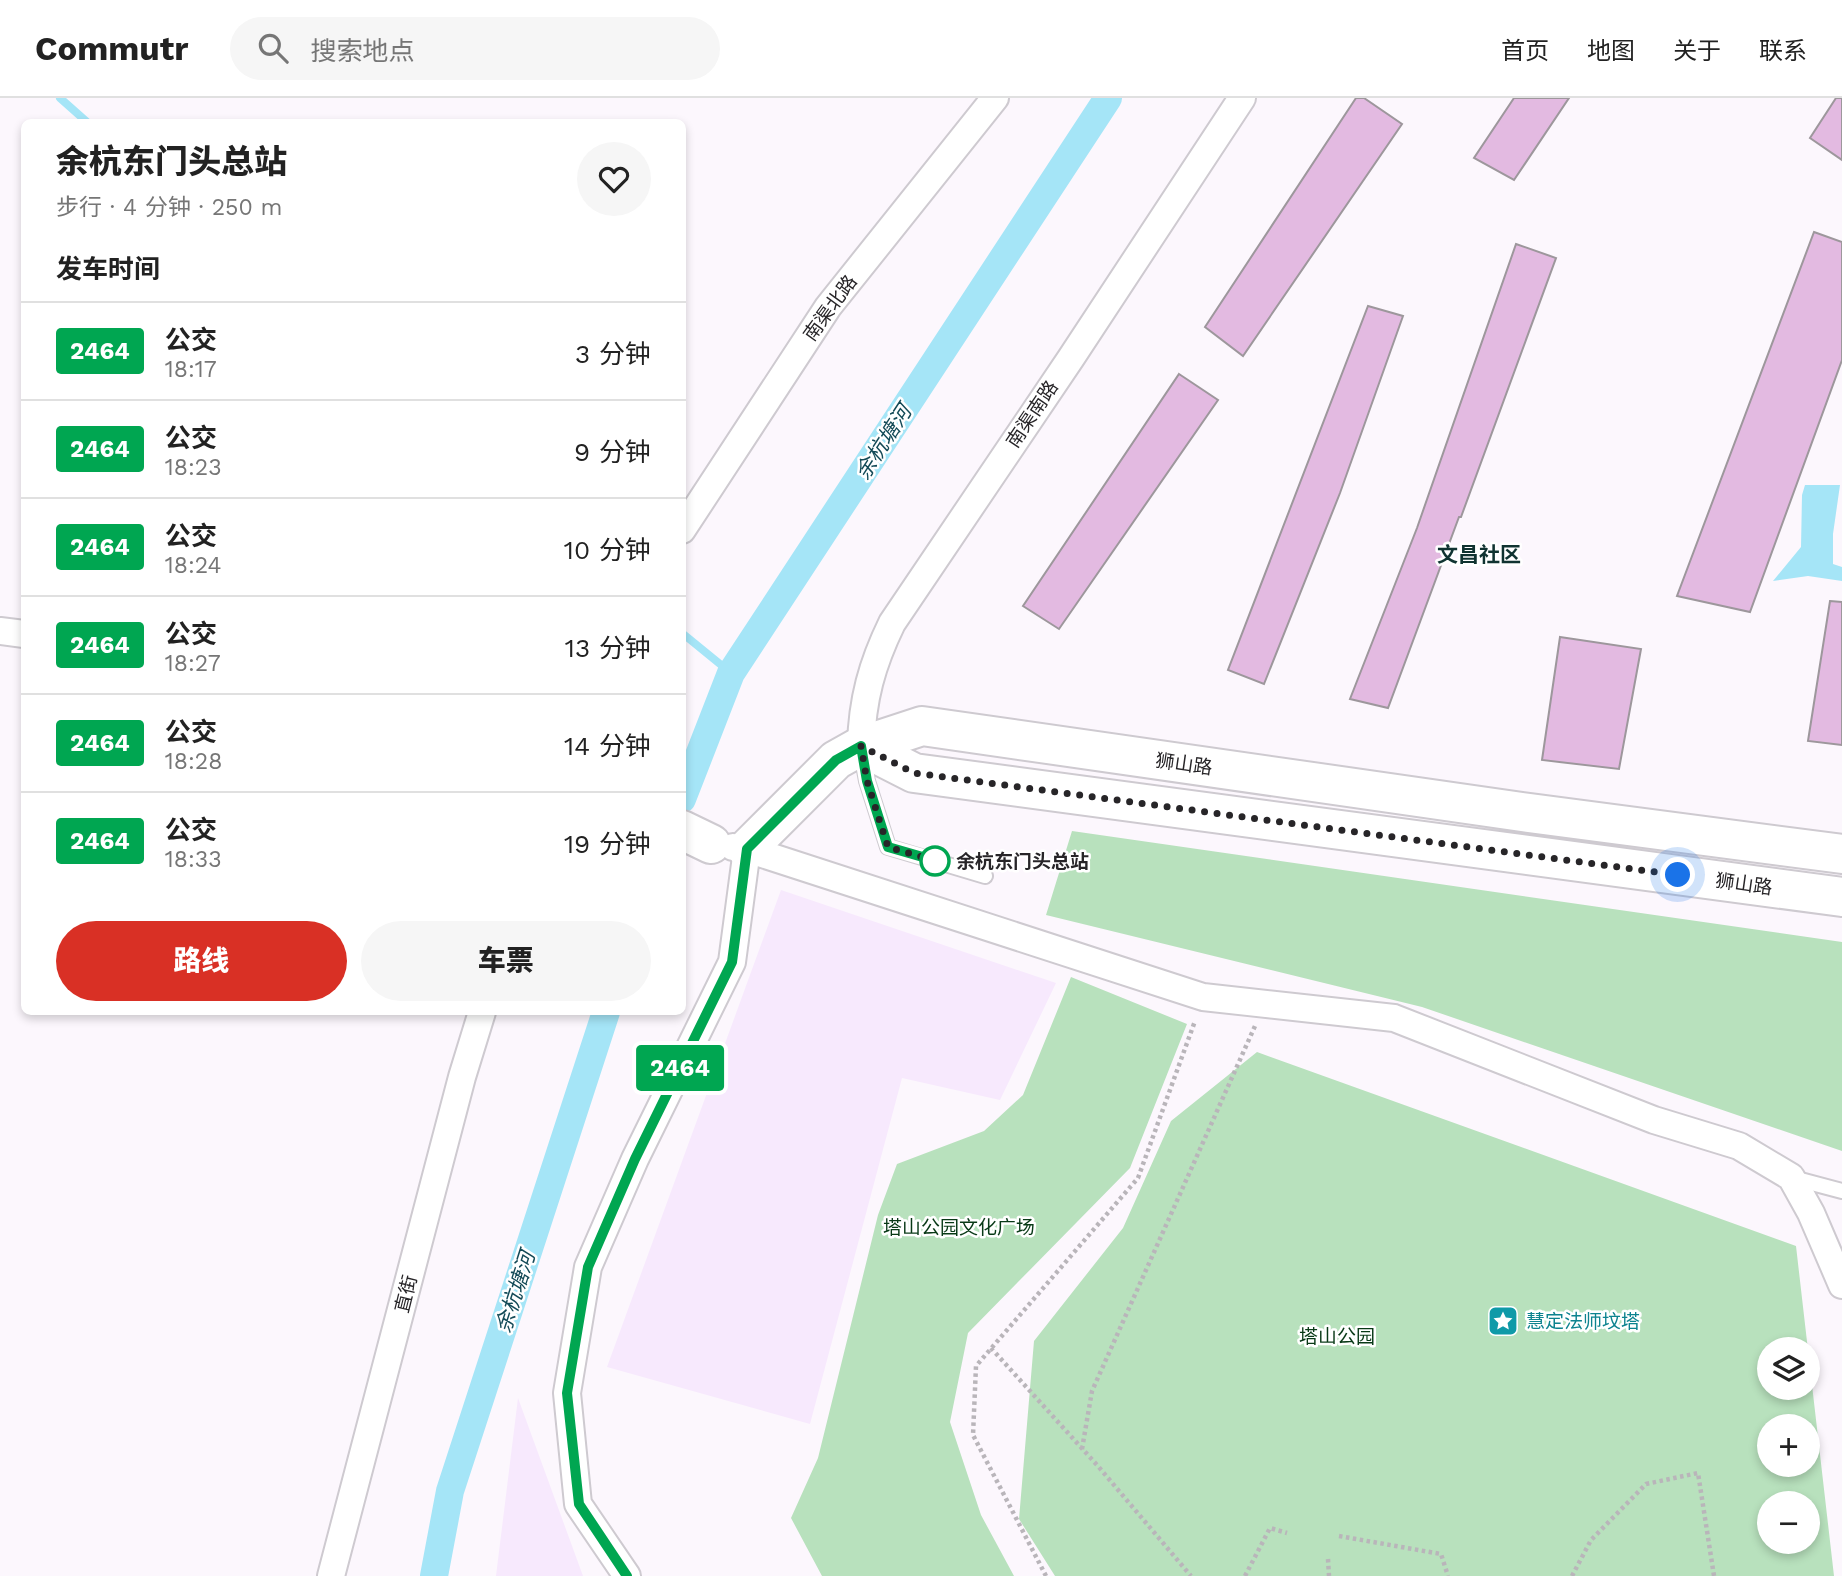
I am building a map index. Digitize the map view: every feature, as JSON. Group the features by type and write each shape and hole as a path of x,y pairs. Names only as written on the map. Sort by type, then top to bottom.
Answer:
{"main road":[{"name":"狮山路","path":"713,841 861,746 922,726 1522,812 1842,854"},
{"name":"狮山路","path":"861,746 914,773 1842,897"}],"street":[{"name":"南渠北路","path":"686,524 828,307 995,98"},
{"name":"南渠南路","path":"861,746 861,713 873,668 892,623 1242,98"},
{"path":"0,631 21,634"},
{"path":"627,1576 579,1504 567,1393 588,1267 635,1159 732,962 713,841 1203,997 1394,1018 1654,1120 1739,1146 1791,1177 1811,1213 1842,1285"},
{"name":"直街","path":"331,1576 462,1077 481,1015"}],"lane":[{"path":"861,746 867,781 888,847 985,876"},
{"path":"1791,1177 1842,1191"}],"path":[{"path":"1046,1576 973,1435 976,1366 1138,1178 1203,997"},
{"path":"1082,1449 1092,1391 1264,1005"},
{"path":"991,1348 1191,1576"},
{"path":"1572,1576 1591,1540 1646,1484 1698,1473 1714,1576"},
{"path":"1245,1576 1270,1528 1287,1533"},
{"path":"1339,1536 1441,1554 1448,1576"},
{"path":"1328,1559 1329,1576"}],"shaded area":[{"path":"781,890 1056,983 1000,1100 902,1078 810,1424 607,1367"},
{"path":"518,1398 583,1576 496,1576"}],"green space":[{"path":"1072,831 1842,942 1842,1151 1422,1007 1046,915"},
{"name":"塔山公园文化广场","path":"1071,977 1187,1024 1130,1168 968,1333 950,1422 981,1515 1014,1576 822,1576 791,1518 818,1458 878,1215 897,1164 984,1131 1023,1095"},
{"name":"塔山公园","path":"1257,1052 1796,1246 1807,1337 1757,1337 1757,1400 1814,1400 1815,1414 1757,1414 1757,1477 1820,1477 1820,1454 1834,1576 1055,1576 1019,1519 1034,1341 1123,1228 1171,1121"}],"water":[{"path":"1805,485 1840,485 1833,534 1833,564 1842,567 1842,581 1808,576 1773,581 1801,547 1802,495"}],"building":[{"path":"1356,98 1364,98 1402,124 1243,356 1205,327"},
{"path":"1514,98 1569,98 1514,180 1474,158"},
{"path":"1836,98 1842,98 1842,160 1810,138"},
{"path":"1814,232 1842,242 1842,360 1750,612 1677,596"},
{"path":"1516,244 1556,258 1388,708 1350,699 1417,528"},
{"path":"1368,306 1403,316 1340,493 1264,684 1228,670"},
{"path":"1179,374 1218,400 1059,629 1023,606"},
{"path":"1830,601 1842,602 1842,745 1808,741"},
{"path":"1560,637 1641,649 1619,769 1542,760"}],"waterway":[{"path":"60,98 84,119"},
{"name":"余杭塘河","path":"686,789 731,673 1108,98"},
{"path":"686,636 731,673"},
{"name":"余杭塘河","path":"434,1576 450,1491 605,1015"}],"bus line":[{"name":"2464","path":"627,1576 579,1504 567,1393 571,1367 588,1267 635,1159 732,962 747,849 836,760 861,746 867,781 888,847 940,862"}],"place":[{"name":"余杭东门头总站","path":"935,861"},
{"name":"慧定法师坟塔","path":"1503,1321"}],"district":[{"name":"文昌社区","path":"1479,554"}],"route":[{"path":"935,861 940,862 888,847 867,781 861,746 914,773 1678,875"}]}
